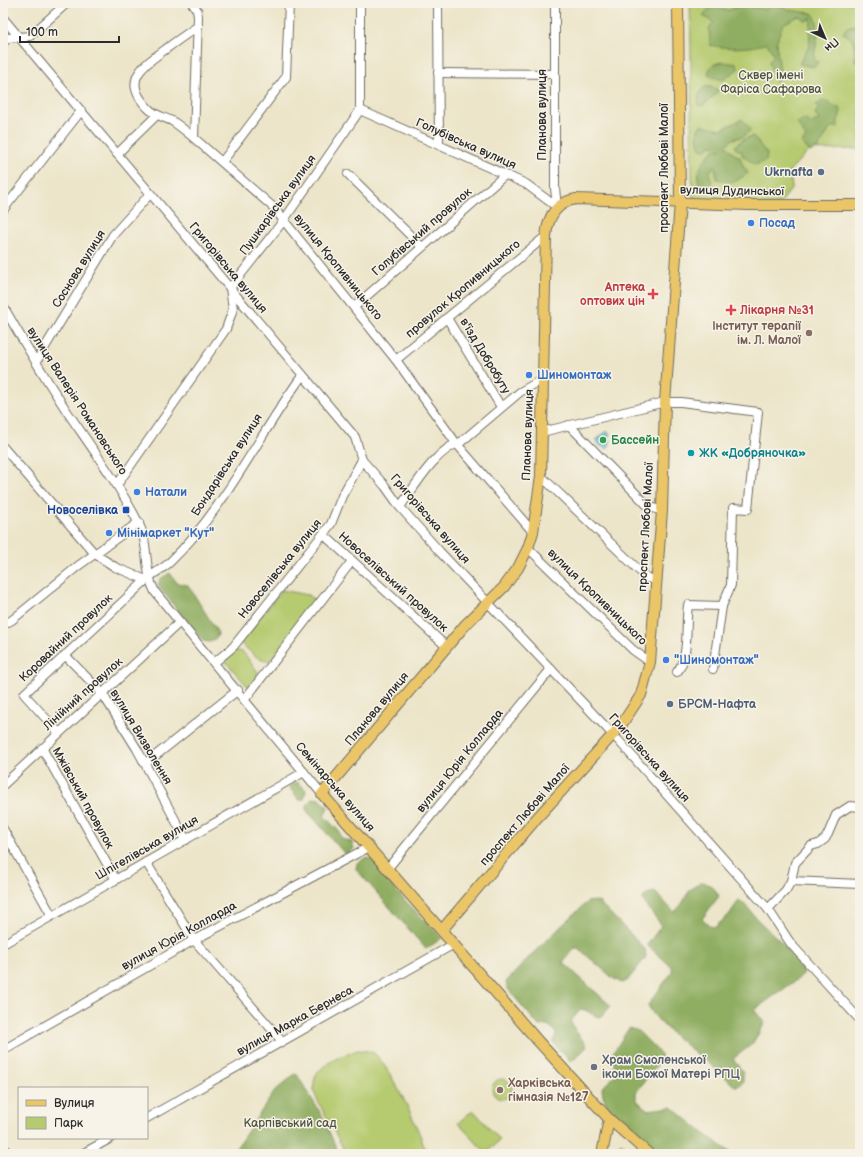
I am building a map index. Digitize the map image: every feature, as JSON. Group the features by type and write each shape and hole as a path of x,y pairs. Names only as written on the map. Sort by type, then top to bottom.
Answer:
{"main road":[{"name":"проспект Любові Малої","path":"442,930 536,819 614,735 641,695 650,662 662,511 665,402 680,203 678,3"},
{"name":"вулиця Дудинської","path":"557,207 567,200 576,199 680,203 860,205"},
{"name":"Планова вулиця","path":"322,794 447,647 488,602 504,587 518,568 528,548 533,532 541,476 546,236 550,217 557,207"},
{"name":"Семінарська вулиця","path":"322,794 609,1119 649,1154"},
{"path":"602,1154 609,1119"}],"street":[{"path":"3,42 8,38 30,36 67,3"},
{"path":"192,3 197,10 198,26 194,138"},
{"path":"222,162 286,77 289,3"},
{"path":"360,3 360,110"},
{"path":"438,3 439,145"},
{"name":"Планова вулиця","path":"555,3 555,188 557,207"},
{"name":"Григорівська вулиця","path":"3,18 20,36 302,376 355,437 362,460 400,506 488,602 614,735 768,909 790,944 860,1020"},
{"name":"вулиця Кропивницького","path":"198,26 144,64 138,73 135,84 137,93 148,109 173,122 194,138 273,207 396,360 456,443 533,532"},
{"path":"438,73 555,74"},
{"name":"Голубівська вулиця","path":"360,110 526,184 557,207"},
{"name":"Пушкарівська вулиця","path":"230,288 284,220 360,110"},
{"path":"3,210 81,111"},
{"path":"117,154 157,115"},
{"path":"348,174 422,247"},
{"name":"Голубівський провулок","path":"354,307 505,175"},
{"name":"Соснова вулиця","path":"36,362 113,235 150,194"},
{"name":"провулок Кропивницького","path":"396,360 546,236"},
{"path":"117,485 226,329 233,309 230,288"},
{"name":"вулиця Валерія Романовського","path":"3,306 36,362 117,485 139,522 143,535 147,579"},
{"name":"в'їзд Добробуту","path":"447,318 501,406"},
{"name":"Бондарівська вулиця","path":"147,579 170,562 217,506 279,407 302,376"},
{"path":"400,506 427,470 451,444 461,442 501,406 520,392 543,379"},
{"path":"542,432 665,402 681,402 758,412 748,509 733,508 731,585 722,606 713,669"},
{"path":"569,425 648,506 662,511"},
{"path":"3,447 95,554 115,567 147,579"},
{"name":"Новоселівська вулиця","path":"215,662 233,647 332,524 342,496 362,460"},
{"path":"541,476 647,578 657,580"},
{"path":"3,625 139,522"},
{"name":"Новоселівський провулок","path":"323,534 447,647"},
{"name":"вулиця Кропивницького","path":"528,548 633,650 650,662"},
{"path":"245,699 352,561"},
{"name":"Семінарська вулиця","path":"147,579 155,592 215,662 322,794"},
{"name":"Коровайний провулок","path":"59,733 24,694 147,579"},
{"path":"678,672 683,664 685,655 688,605 722,606"},
{"name":"Лінійний провулок","path":"3,785 180,622"},
{"name":"вулиця Визволення","path":"65,655 102,693 145,764 186,840"},
{"name":"вулиця Юрія Колларда","path":"388,868 551,669"},
{"path":"145,764 238,690"},
{"name":"Мжівський провулок","path":"42,748 116,880"},
{"name":"Шпігелівська вулиця","path":"3,944 304,772"},
{"path":"768,909 786,890 791,881 795,863 811,846 818,844 825,839 836,815 850,806 860,807"},
{"path":"3,829 52,916"},
{"name":"вулиця Юрія Колларда","path":"3,1050 194,940 369,847"},
{"path":"146,862 194,940 282,1041"},
{"path":"791,881 860,884"},
{"name":"вулиця Марка Бернеса","path":"148,1117 454,944"},
{"path":"82,1154 109,1139"},
{"path":"3,1147 8,1154"}],"green space":[{"name":"Сквер імені Фаріса Сафарова","path":"860,3 860,149 810,150 790,170 792,188 779,205 693,203 690,4"},
{"path":"775,4 788,9 812,13 818,29 814,59 818,62 814,67 799,64 809,46 811,18 806,21 799,16 783,24 776,43 781,78 776,82 769,62 774,55 767,43 738,48 710,45 709,28 714,23 703,16 706,11 712,8 728,10 738,6 743,6 754,8 759,7 763,10"},
{"path":"855,25 860,33 860,64 855,61 855,48 853,41 843,33 847,27"},
{"path":"724,62 737,64 738,69 723,80 712,77 708,74 713,65"},
{"path":"707,86 719,90 702,106 698,105 698,99 702,89"},
{"path":"822,101 828,101 841,109 838,127 831,127 819,147 810,152 802,143 806,137 797,123 805,119 810,123 819,120 815,114 819,107 816,105"},
{"path":"742,119 751,130 742,137 733,139 726,145 734,154 740,157 743,166 748,173 734,182 717,179 715,165 709,173 712,184 702,191 698,180 700,168 706,158 715,149 721,150 717,146 711,145 705,150 700,149 697,136 699,128 701,125 722,129"},
{"path":"753,136 767,154 766,161 755,165 742,155 742,151 736,149 735,146 744,139"},
{"path":"170,573 177,583 188,585 218,633 217,637 210,642 203,641 158,586 160,579"},
{"path":"282,590 308,595 317,602 270,661 258,658 240,643"},
{"path":"234,650 243,652 258,672 256,681 248,687 225,661"},
{"path":"298,782 306,790 304,799 299,800 290,788"},
{"path":"312,798 320,799 328,807 324,816 339,831 342,839 352,842 354,849 345,854 307,811 307,806"},
{"path":"366,858 373,859 394,889 442,938 426,949 356,869 357,863"},
{"path":"704,882 713,887 719,896 702,919 709,926 715,927 729,915 739,900 788,949 800,963 804,971 802,976 754,1010 765,1023 752,1044 733,1059 743,1072 743,1082 737,1087 663,1025 648,1005 672,972 672,967 647,945 661,926 644,902 643,898 647,894 655,892 674,912 682,904 689,891"},
{"path":"595,901 600,903 645,949 646,957 627,981 622,983 614,979 578,948 574,948 563,962 611,1006 601,1017 581,1009 571,1021 587,1047 576,1058 570,1061 558,1049 553,1041 556,1032 548,1025 539,1026 508,989 506,982 533,953 587,902"},
{"path":"629,1028 638,1031 661,1054 661,1060 636,1092 636,1100 648,1110 672,1107 701,1131 733,1154 658,1154 615,1116 608,1106 602,1088 617,1073 612,1058 613,1053"},
{"path":"358,1050 374,1053 382,1062 397,1087 413,1119 424,1146 425,1154 346,1154 317,1099 314,1090 314,1082 317,1074 328,1063 343,1055"},
{"name":"Карпівський сад","path":"296,1073 321,1114 339,1154 232,1154 275,1091"},
{"path":"502,1079 509,1082 512,1089 509,1096 502,1099 495,1096 492,1089 495,1082"},
{"path":"473,1110 500,1140 486,1153 458,1123"},
{"path":"621,1143 635,1154 610,1154"}],"water":[{"name":"Бассейн","path":"607,431 611,435 608,436 611,441 608,449 600,446 596,440"}],"place":[{"name":"Ukrnafta","path":"821,172"},
{"name":"Посад","path":"751,223"},
{"name":"Аптека оптових цін","path":"653,294"},
{"name":"Лікарня №31","path":"731,310"},
{"name":"Інститут терапії ім. Л. Малої","path":"809,333"},
{"name":"Шиномонтаж","path":"529,375"},
{"name":"Бассейн","path":"603,440"},
{"name":"ЖК «Добряночка»","path":"691,453"},
{"name":"Натали","path":"137,492"},
{"name":"Новоселівка","path":"126,510"},
{"name":"Мінімаркет \"Кут\"","path":"109,533"},
{"name":"\"Шиномонтаж\"","path":"666,660"},
{"name":"БРСМ-Нафта","path":"670,704"},
{"name":"Храм Смоленської ікони Божої Матері РПЦ","path":"594,1067"},
{"name":"Харківська гімназія №127","path":"500,1090"}]}
